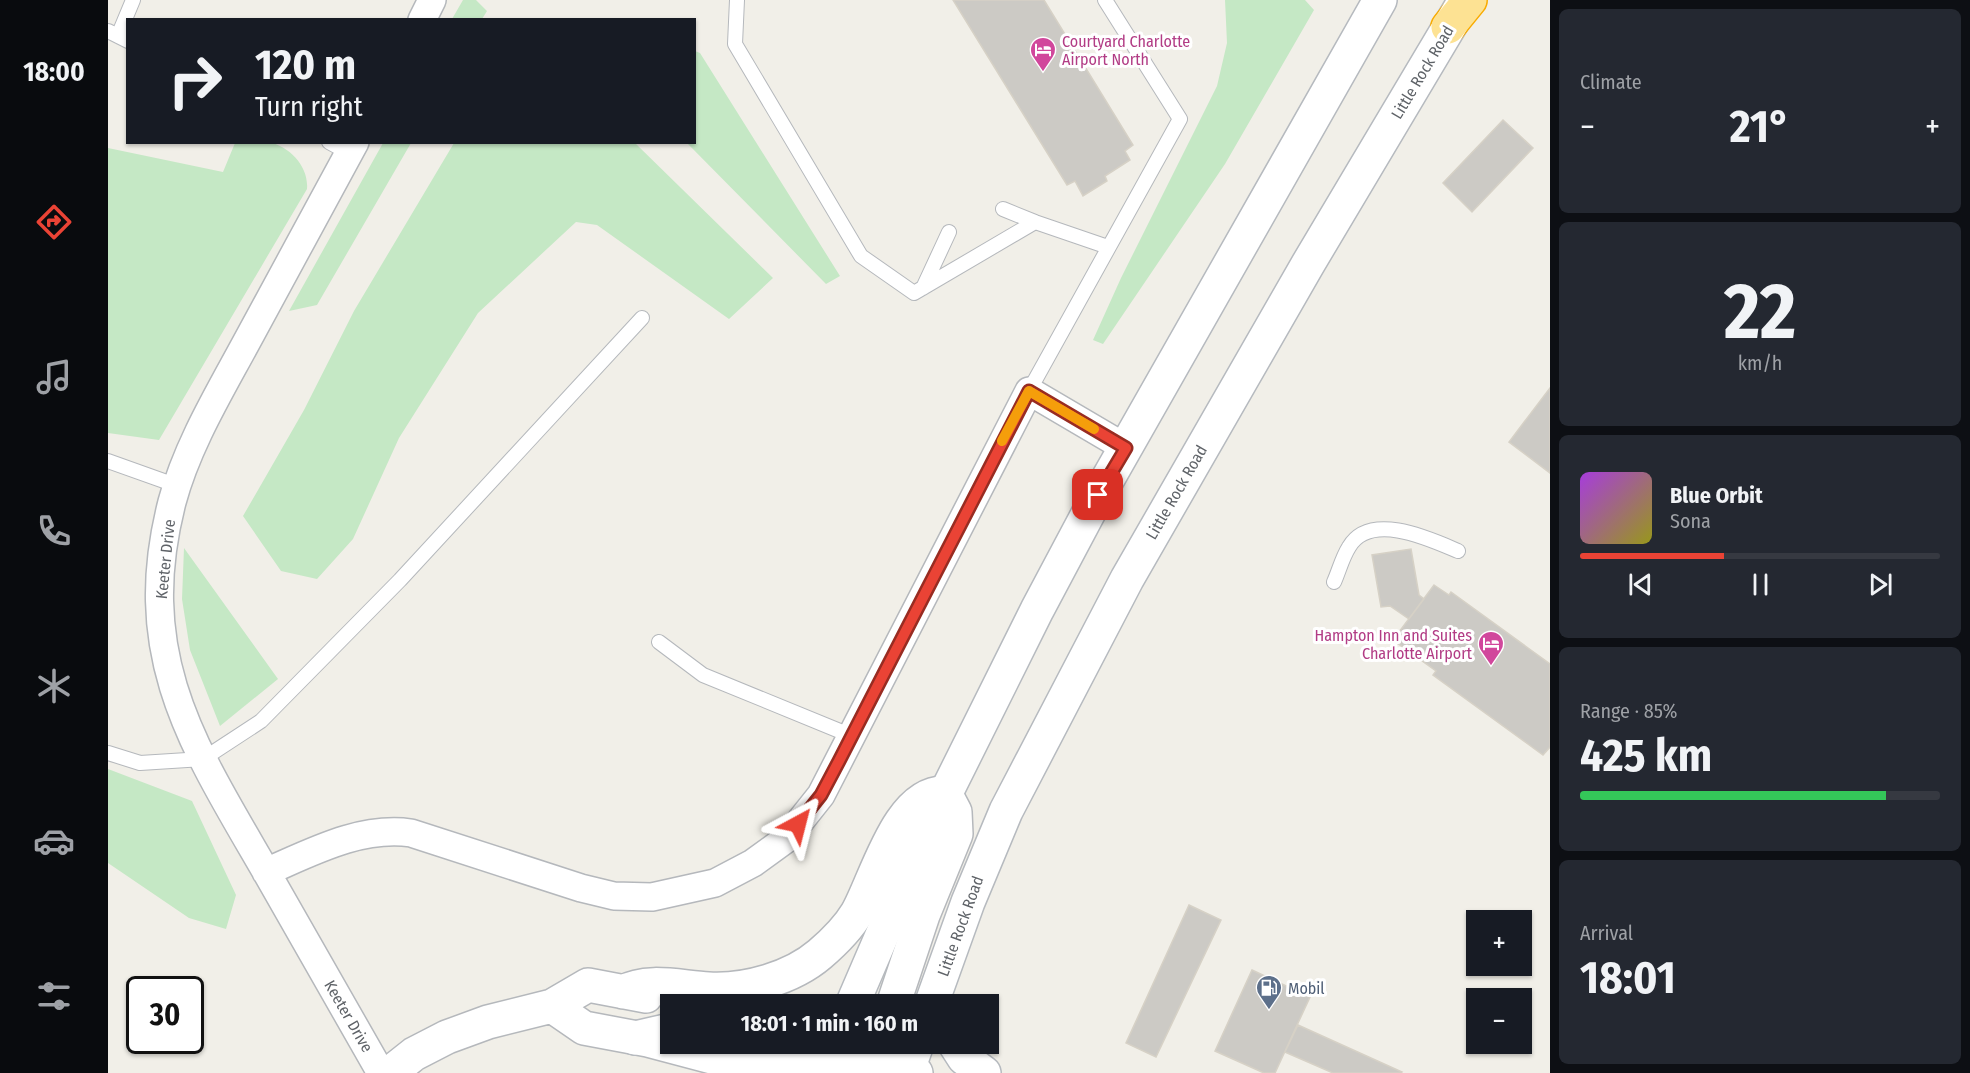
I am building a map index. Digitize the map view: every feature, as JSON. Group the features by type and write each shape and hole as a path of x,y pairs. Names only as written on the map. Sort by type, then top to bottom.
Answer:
{"highway":[{"path":"1457,13 1470,0"}],"main road":[{"path":"857,994 945,793 1036,610 1380,0"},
{"name":"Little Rock Road","path":"935,994 1006,812 1127,579 1457,13"},
{"path":"624,992 637,986 658,985 734,988 778,977 809,962 830,945 855,915 894,834 906,815 925,798 945,793"},
{"path":"897,994 923,915 956,834 956,812 945,793"},
{"path":"951,994 959,967 959,951 954,942"},
{"path":"390,1073 414,1054 447,1036 488,1022 552,1006 588,985 660,998"},
{"path":"552,1006 584,1028 635,1038 772,1073"},
{"path":"635,1038 660,1032"},
{"path":"810,1054 870,1062"},
{"path":"961,1054 984,1073"}],"street":[{"path":"423,18 432,0"},
{"name":"Keeter Drive","path":"344,146 203,422 178,486 164,543 159,587 160,632 186,727 381,1073"},
{"path":"266,872 351,837 390,830 411,832 581,888 614,896 652,897 715,884 753,863 786,839 821,795 1029,391 1126,448"}],"lane":[{"path":"118,36 133,0"},
{"path":"737,0 735,44 861,256 914,293 1035,222"},
{"path":"1029,391 1180,119 1105,0"},
{"path":"1003,209 1108,248"},
{"path":"923,288 949,232"},
{"path":"108,753 140,763 203,759 261,721 400,580 642,318"},
{"path":"108,461 178,486"},
{"path":"1334,582 1349,545 1363,535 1378,530 1415,532 1458,551"},
{"path":"659,642 703,675 852,736"}],"green space":[{"path":"463,0 476,0 487,11 483,18 453,18"},
{"path":"1225,0 1305,0 1314,10 1225,164 1103,344 1093,340 1121,278 1217,86 1227,43"},
{"path":"696,51 700,53 840,276 826,284 688,144 696,144"},
{"path":"235,144 276,144 291,153 301,166 305,173 307,189 159,440 108,433 108,148 223,172"},
{"path":"382,144 410,144 317,305 289,311"},
{"path":"453,144 636,144 773,278 729,319 597,225 576,222 478,313 399,438 353,539 317,579 281,571 243,516 304,410 354,311"},
{"path":"184,548 278,679 220,726 190,650 182,599"},
{"path":"108,769 192,801 236,895 226,929 189,918 108,863"}],"building":[{"name":"Courtyard Charlotte Airport North","path":"953,0 1044,0 1133,145 1125,151 1130,160 1105,176 1107,181 1083,196 1075,181 1067,185"},
{"path":"1503,120 1533,148 1472,212 1443,183"},
{"path":"1550,388 1550,473 1509,442"},
{"path":"1411,549 1419,595 1424,599 1409,619 1390,606 1381,607 1372,555"},
{"name":"Hampton Inn and Suites Charlotte Airport","path":"1434,585 1449,595 1451,592 1550,664 1550,747 1543,755 1433,675 1436,671 1393,640"},
{"path":"1189,905 1221,920 1156,1057 1126,1043"},
{"name":"Mobil","path":"1252,970 1310,997 1275,1073 1264,1073 1215,1051"},
{"path":"1298,1025 1402,1072 1333,1073 1285,1052"}],"slow traffic":[{"path":"1002,441 1029,391 1094,429"}],"place":[{"name":"Courtyard Charlotte Airport North","path":"1043,73"},
{"name":"Hampton Inn and Suites Charlotte Airport","path":"1491,667"},
{"name":"Mobil","path":"1269,1011"}],"route":[{"path":"798,824 821,795 915,608 1029,391 1126,448 1098,495"}]}
